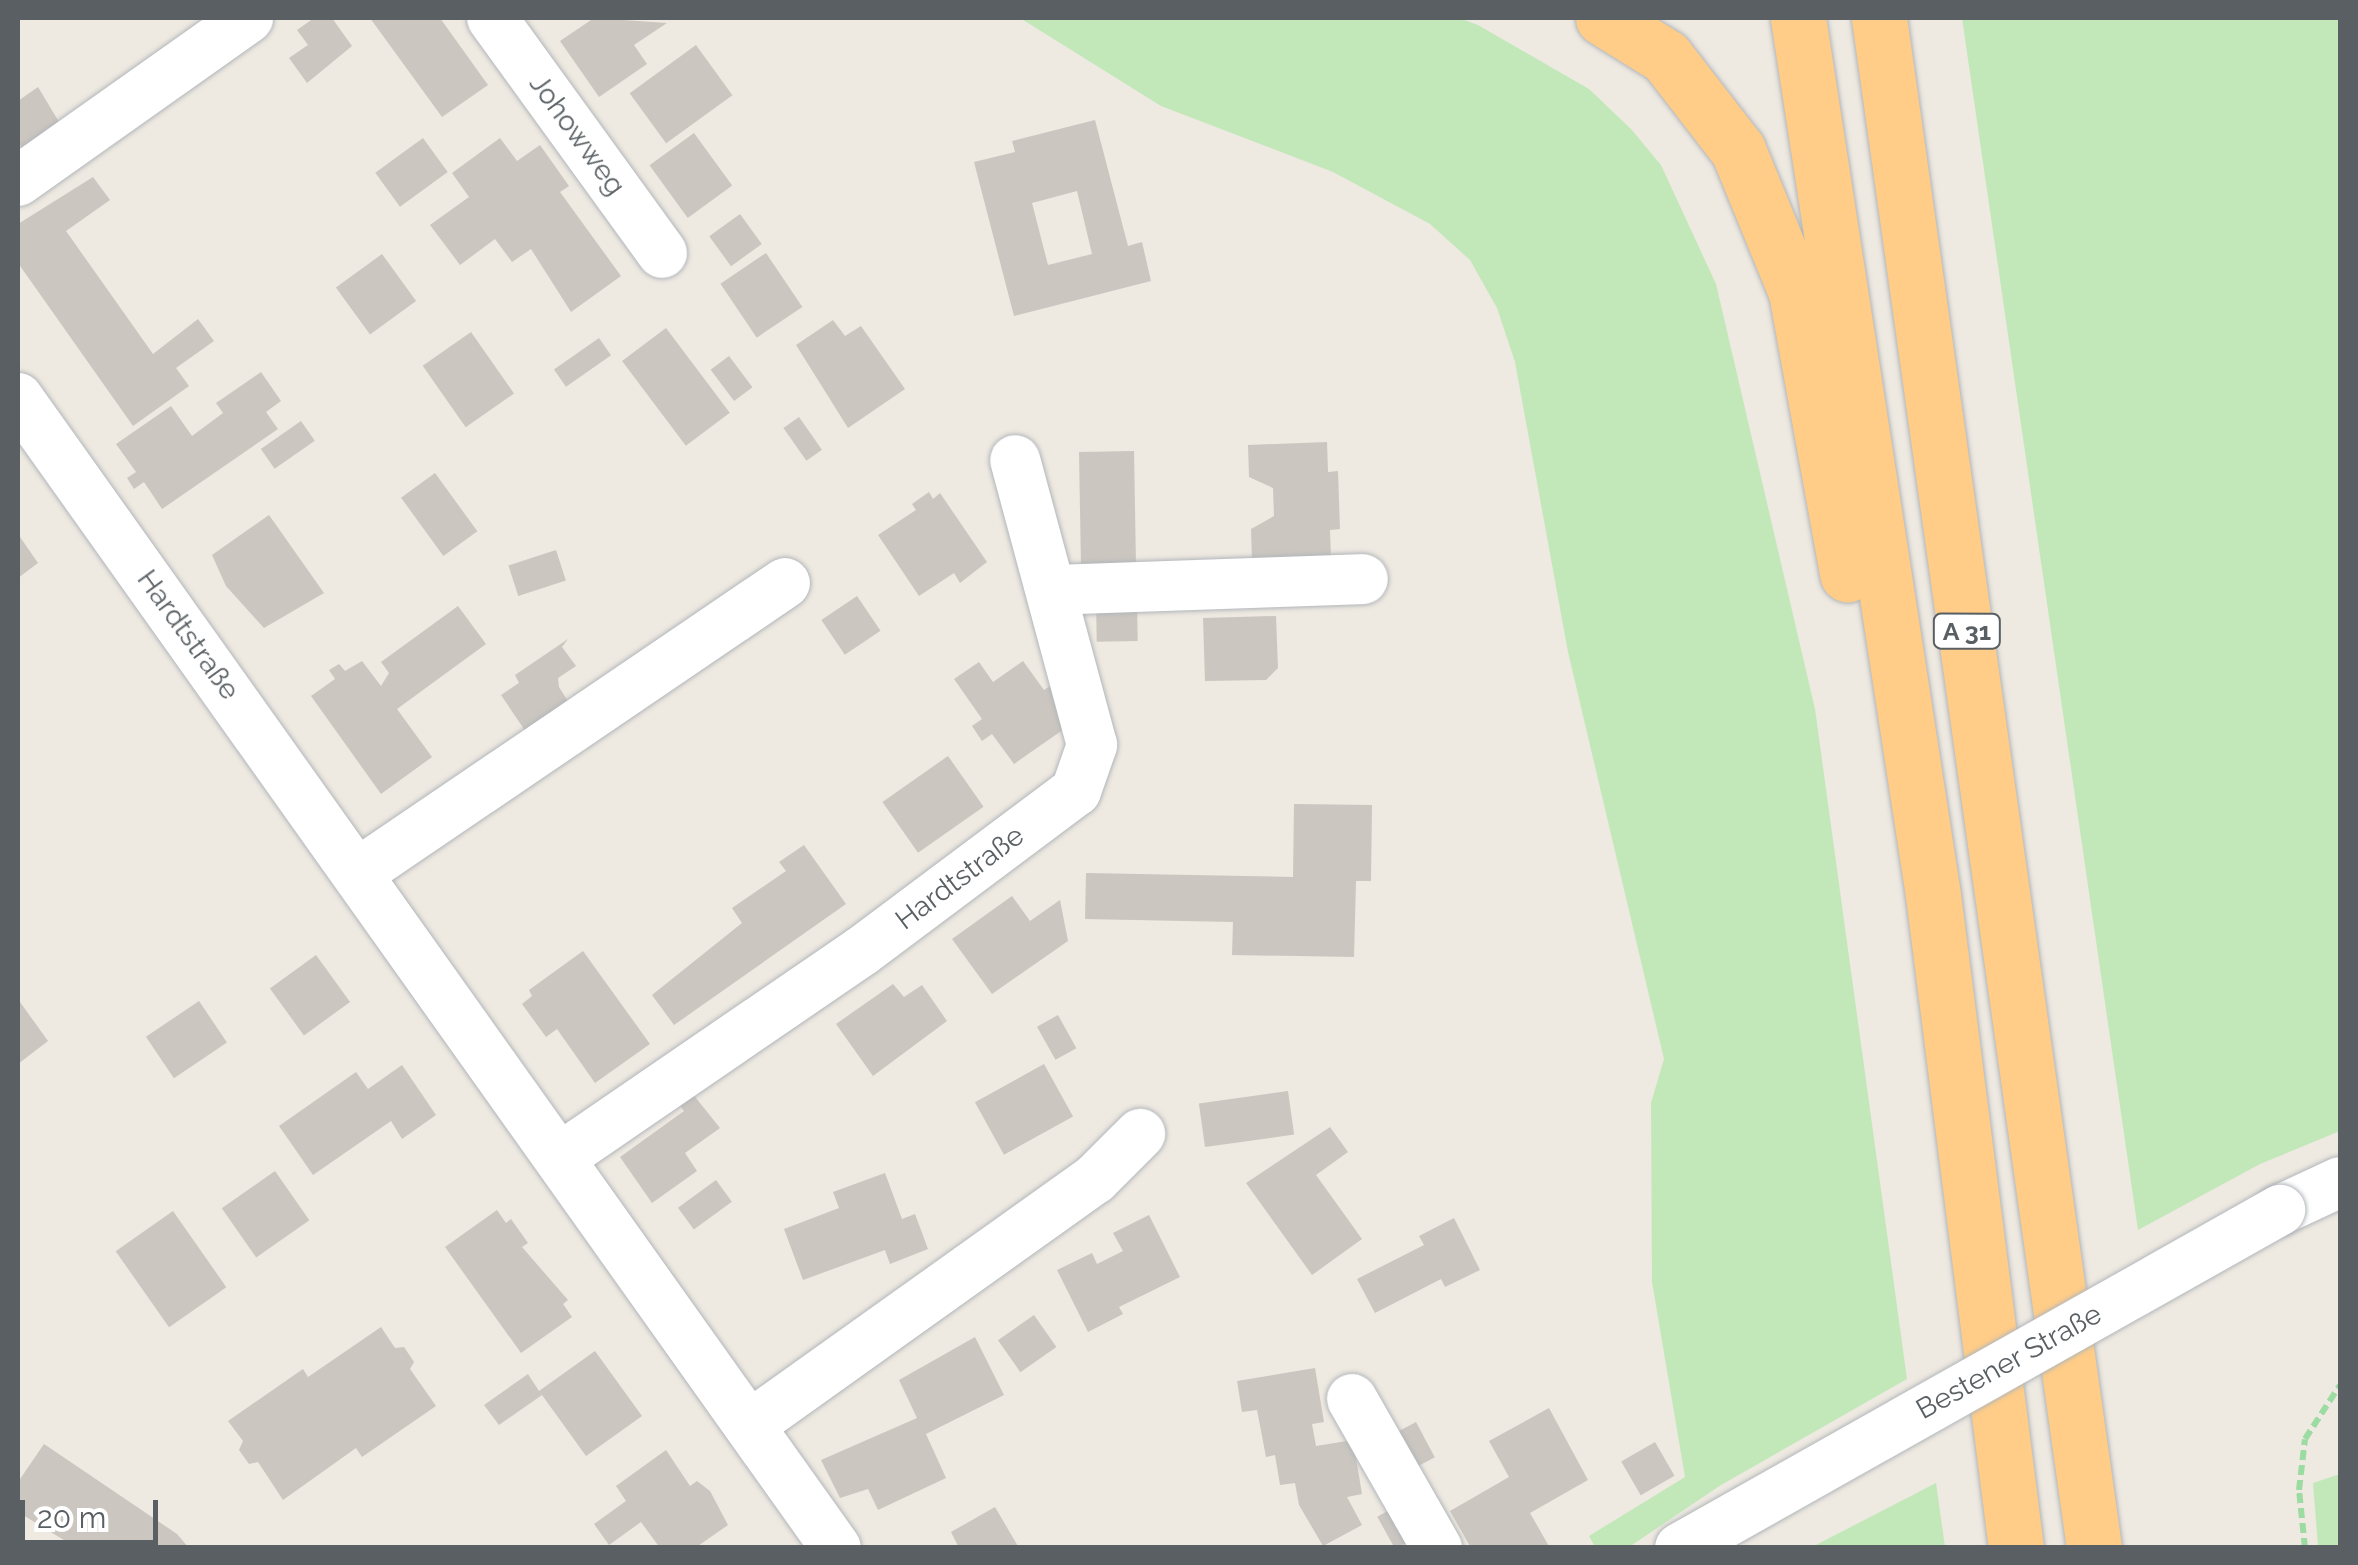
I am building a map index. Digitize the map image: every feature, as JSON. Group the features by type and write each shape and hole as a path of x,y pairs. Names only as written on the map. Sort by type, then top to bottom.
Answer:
{"highway":[{"path":"1603,18 1666,57 1738,150 1796,292 1890,813 1933,895"},
{"name":"A 31","path":"1798,18 1933,895 2016,1548"},
{"name":"A 31","path":"1879,18 2094,1548"}],"street":[{"path":"18,181 248,18"},
{"name":"Johowweg","path":"492,18 662,253"},
{"name":"Hardtstraße","path":"18,398 836,1548"},
{"name":"Hardtstraße","path":"560,1158 862,951 1076,791 1092,745 1015,460"},
{"path":"1052,590 1363,579"},
{"path":"358,873 785,582"},
{"path":"750,1426 1095,1179 1140,1134"},
{"name":"Bestener Straße","path":"1680,1548 2280,1210 2340,1182"},
{"path":"1352,1399 1437,1548"}],"path":[{"path":"2305,1548 2299,1490 2304,1440 2340,1385"}],"green space":[{"path":"1020,18 1459,18 1478,25 1589,89 1631,129 1661,165 1716,284 1815,709 1907,1379 1721,1485 1629,1547 1595,1547 1589,1536 1685,1477 1652,1282 1651,1103 1664,1059 1568,652 1515,362 1497,308 1470,260 1430,224 1333,172 1161,106"},
{"path":"1962,18 2340,18 2340,1131 2260,1164 2138,1230"},
{"path":"2340,1474 2340,1547 2318,1547 2313,1483"},
{"path":"1936,1483 1945,1547 1812,1547"}],"building":[{"path":"314,18 332,18 352,46 307,83 289,58 308,45 297,30"},
{"path":"370,18 440,18 488,85 442,117"},
{"path":"594,18 667,23 634,45 647,64 599,97 560,41"},
{"path":"696,45 732,95 666,143 630,93"},
{"path":"38,87 62,127 25,153 18,142 18,101"},
{"path":"1095,120 1128,246 1142,242 1151,281 1014,316 974,162 1015,152 1012,141","holes":["1077,191 1092,254 1048,265 1032,203"]},
{"path":"694,133 732,186 688,218 650,165"},
{"path":"423,138 448,172 400,207 375,173"},
{"path":"500,138 517,161 540,145 569,186 560,192 621,276 571,312 531,249 512,262 495,239 460,265 430,225 469,197 452,173"},
{"path":"93,177 110,200 66,231 153,354 198,319 214,341 176,368 189,386 133,426 18,263 18,224"},
{"path":"740,214 762,244 731,266 709,236"},
{"path":"766,253 802,307 757,338 720,284"},
{"path":"382,254 416,301 370,334 336,288"},
{"path":"833,320 845,336 861,326 905,389 848,428 796,345"},
{"path":"666,328 730,413 686,446 622,361"},
{"path":"471,332 514,393 466,427 423,366"},
{"path":"599,338 611,355 566,387 554,370"},
{"path":"729,356 752,387 734,401 711,370"},
{"path":"261,372 281,401 266,412 278,429 162,509 144,482 134,489 127,478 136,472 116,444 171,406 192,436 223,413 216,403"},
{"path":"799,417 822,450 806,461 783,428"},
{"path":"301,421 315,441 275,469 261,449"},
{"path":"1327,442 1328,472 1338,471 1340,529 1330,530 1331,559 1252,561 1251,529 1274,516 1273,488 1249,477 1248,445"},
{"path":"1134,451 1136,569 1081,570 1079,452"},
{"path":"435,473 477,531 443,556 401,498"},
{"path":"929,492 933,499 940,493 987,562 960,583 954,573 919,596 878,535 916,510 912,504"},
{"path":"269,515 324,593 264,628 226,586 212,555"},
{"path":"18,534 38,563 18,578"},
{"path":"556,550 566,580 518,596 508,565"},
{"path":"857,596 880,631 845,655 821,620"},
{"path":"1137,600 1138,641 1097,642 1096,601"},
{"path":"458,606 486,644 397,709 432,757 381,794 311,696 335,679 329,670 339,664 345,671 362,661 381,686 389,673 381,662"},
{"path":"1276,616 1278,668 1266,680 1205,681 1203,618"},
{"path":"568,639 562,647 576,666 558,678 559,687 573,709 530,738 501,695 519,683 515,675"},
{"path":"1023,661 1044,690 1053,684 1067,727 1014,764 992,734 982,741 972,726 982,719 954,679 979,662 993,682"},
{"path":"948,756 984,807 918,853 882,802"},
{"path":"1294,804 1372,805 1371,881 1356,881 1354,957 1232,955 1233,922 1085,919 1086,873 1293,877"},
{"path":"804,845 846,904 674,1025 652,995 742,923 732,908 786,871 779,862"},
{"path":"1012,896 1030,921 1060,900 1068,941 992,994 952,939"},
{"path":"583,951 650,1044 595,1083 557,1029 546,1037 522,1004 532,996 529,990"},
{"path":"316,955 350,1002 304,1035 270,989"},
{"path":"893,984 904,997 922,985 947,1021 873,1076 836,1024"},
{"path":"199,1001 227,1042 174,1078 146,1037"},
{"path":"18,1004 48,1041 18,1064"},
{"path":"1058,1015 1076,1048 1055,1060 1037,1027"},
{"path":"1044,1064 1073,1116 1004,1155 975,1102"},
{"path":"402,1065 436,1115 402,1139 391,1121 313,1175 279,1126 356,1072 368,1089"},
{"path":"1288,1091 1294,1135 1205,1147 1199,1104"},
{"path":"692,1093 720,1128 685,1153 697,1171 652,1203 620,1157 684,1111 678,1103"},
{"path":"1330,1127 1348,1152 1316,1175 1362,1239 1312,1275 1246,1183"},
{"path":"275,1171 309,1220 256,1257 222,1208"},
{"path":"885,1173 902,1219 915,1214 928,1249 890,1264 885,1250 803,1280 784,1229 839,1208 833,1192"},
{"path":"716,1180 732,1202 694,1229 678,1208"},
{"path":"497,1210 506,1223 511,1219 528,1243 522,1247 568,1300 563,1304 572,1317 521,1353 445,1247"},
{"path":"173,1211 226,1287 169,1327 116,1251"},
{"path":"1149,1215 1180,1277 1119,1307 1123,1314 1088,1332 1057,1270 1092,1253 1097,1264 1123,1251 1113,1233"},
{"path":"1454,1218 1480,1270 1445,1287 1441,1279 1375,1313 1357,1279 1424,1245 1419,1236"},
{"path":"1034,1315 1056,1347 1020,1372 998,1340"},
{"path":"381,1327 395,1348 404,1347 414,1362 410,1369 436,1406 362,1457 356,1448 283,1500 258,1462 249,1464 239,1450 243,1441 228,1421 303,1369 308,1377"},
{"path":"975,1337 1004,1395 926,1434 946,1478 878,1510 868,1489 840,1498 821,1460 917,1418 899,1380"},
{"path":"595,1351 642,1416 586,1456 542,1395 499,1425 484,1405 528,1374 539,1391"},
{"path":"1315,1368 1324,1422 1312,1424 1316,1446 1353,1440 1362,1494 1347,1497 1362,1525 1323,1546 1299,1505 1295,1483 1280,1485 1275,1455 1266,1457 1257,1410 1242,1412 1237,1381"},
{"path":"1549,1408 1588,1480 1530,1513 1550,1548 1471,1548 1450,1511 1509,1477 1489,1441"},
{"path":"1416,1422 1435,1457 1399,1476 1381,1441"},
{"path":"1655,1442 1674,1476 1641,1495 1621,1462"},
{"path":"44,1444 177,1534 189,1548 77,1548 18,1512 18,1482"},
{"path":"666,1450 690,1486 697,1481 710,1491 728,1525 695,1548 660,1548 641,1522 609,1545 594,1524 626,1501 616,1486"},
{"path":"995,1507 1019,1548 959,1548 951,1532"},
{"path":"1393,1508 1411,1540 1395,1548 1377,1517"}]}
